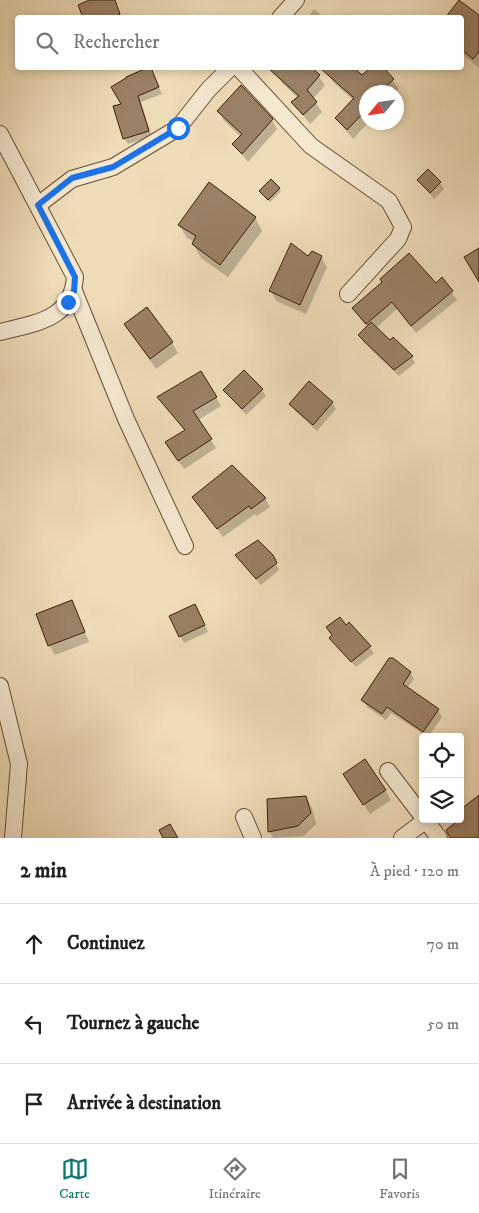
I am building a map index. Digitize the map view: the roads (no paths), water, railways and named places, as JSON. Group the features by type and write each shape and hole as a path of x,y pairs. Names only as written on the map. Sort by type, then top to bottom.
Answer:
{"street":[{"path":"283,15 296,0"},
{"path":"38,205 72,178 113,167 178,128 208,90 228,70"},
{"path":"241,70 311,146 389,201 398,215 403,227 398,239 348,294"},
{"path":"0,134 75,277 74,291 68,302 56,315 0,332"},
{"path":"74,291 126,418 185,546"},
{"path":"0,686 19,764 13,838"},
{"path":"388,771 419,812"},
{"path":"244,817 253,838"},
{"path":"402,838 419,823"},
{"path":"427,823 439,838"}]}
